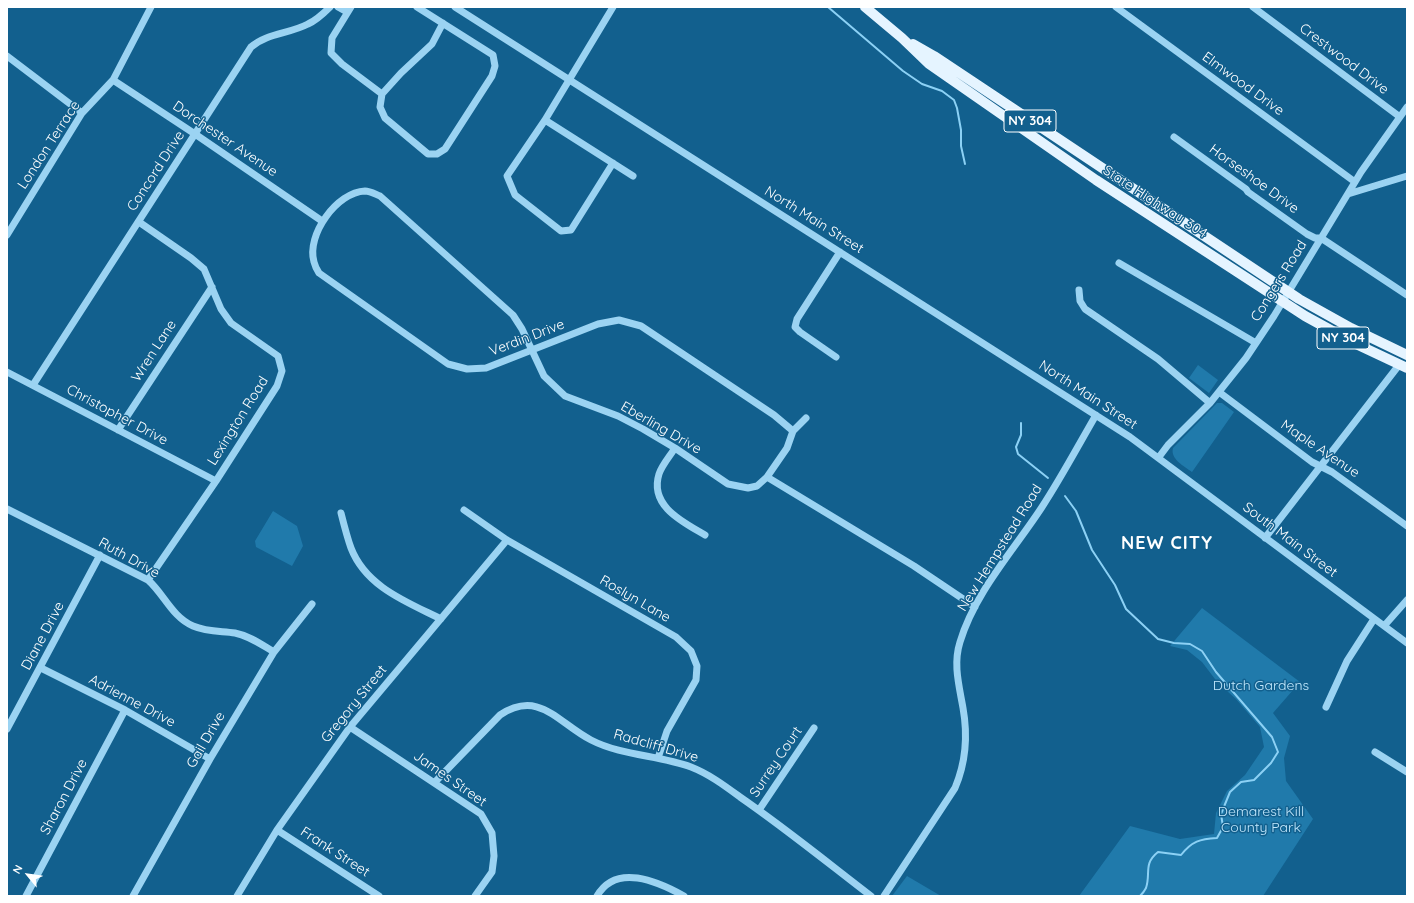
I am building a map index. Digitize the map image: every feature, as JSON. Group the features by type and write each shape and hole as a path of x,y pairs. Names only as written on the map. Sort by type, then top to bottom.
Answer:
{"main road":[{"name":"State Highway 304","path":"865,7 902,38 929,64 977,99 1096,180 1282,302 1345,339 1403,367"},
{"name":"State Highway 304","path":"902,38 934,56 1288,292 1350,328 1407,355"}],"street":[{"name":"Concord Drive","path":"33,385 251,47 259,40 307,25 320,17 330,7"},
{"path":"338,7 349,9 332,38 330,53 342,64 382,94"},
{"path":"417,7 492,55 495,66 492,76 445,149 437,154 428,154 385,118 380,108 382,94 401,73 432,44 443,24"},
{"name":"North Main Street","path":"455,7 1096,415 1159,457"},
{"path":"613,7 545,120 507,176 515,196 561,231 571,230 613,163"},
{"name":"Elmwood Drive","path":"1116,7 1355,182"},
{"name":"Crestwood Drive","path":"1253,7 1400,117"},
{"name":"London Terrace","path":"7,235 82,113 113,80 151,8"},
{"path":"7,56 82,113"},
{"name":"Dorchester Avenue","path":"113,80 196,134 322,221"},
{"name":"Congers Road","path":"1159,457 1168,445 1210,403 1256,343 1355,182 1407,107"},
{"path":"545,120 633,176"},
{"name":"Horseshoe Drive","path":"1174,137 1307,234 1315,238 1321,238 1407,295"},
{"path":"1348,194 1407,176"},
{"name":"Eberling Drive","path":"322,221 347,196 364,191 380,196 513,315 532,349 544,376 565,396 618,416 675,448 728,484 748,488 757,486 766,477"},
{"name":"Verdin Drive","path":"322,221 313,247 314,261 319,273 448,364 467,369 486,368 598,324 620,320 641,326 774,416 793,431"},
{"name":"Lexington Road","path":"139,222 191,258 204,269 221,309 231,323 278,356 282,371 277,386 216,481 148,580"},
{"path":"836,357 800,332 796,327 797,319 840,252"},
{"path":"1119,263 1256,343"},
{"name":"Wren Lane","path":"118,430 212,287"},
{"path":"1079,290 1080,301 1085,309 1158,359 1210,403"},
{"path":"1265,538 1403,367"},
{"name":"Christopher Drive","path":"7,372 216,481"},
{"name":"Maple Avenue","path":"1219,392 1312,462 1322,466 1407,526"},
{"name":"New Hempstead Road","path":"884,896 955,788 961,773 966,747 964,709 956,665 959,643 975,607 1042,506 1096,415"},
{"path":"806,418 793,431 787,448 766,477 914,566 975,607"},
{"path":"675,448 659,473 657,487 663,503 673,516 705,535"},
{"name":"South Main Street","path":"1159,457 1407,643"},
{"name":"Ruth Drive","path":"7,508 148,580 158,588 176,615 192,625 210,632 236,633 251,638 274,652"},
{"name":"Roslyn Lane","path":"464,510 507,540 676,638 691,651 697,666 696,680 667,731 658,758"},
{"path":"340,513 352,550 372,580 388,592 441,619"},
{"name":"Gregory Street","path":"237,896 277,830 350,727 507,540"},
{"name":"Diane Drive","path":"7,729 100,556"},
{"path":"1384,626 1407,600"},
{"name":"Gail Drive","path":"133,896 210,759 274,652 312,604"},
{"path":"1326,707 1347,661 1374,619"},
{"name":"Adrienne Drive","path":"41,668 125,710 210,759"},
{"name":"Radcliff Drive","path":"435,782 500,715 511,708 522,704 534,705 549,712 592,740 608,746 691,767 709,776 759,810 871,896"},
{"name":"Sharon Drive","path":"26,896 125,710"},
{"name":"James Street","path":"350,727 435,782 481,814 492,833 494,856 492,872 475,896"},
{"name":"Surrey Court","path":"759,810 814,728"},
{"path":"1375,752 1407,772"},
{"name":"Frank Street","path":"277,830 379,896"},
{"path":"596,896 604,884 618,878 640,878 666,886 684,896"}],"green space":[{"path":"1198,365 1218,380 1209,393 1189,378"},
{"path":"1217,403 1222,403 1234,412 1192,472 1176,459 1173,448"},
{"path":"273,511 297,526 303,546 292,566 256,547 255,541"},
{"name":"Demarest Kill County Park","path":"1202,608 1300,682 1273,713 1290,736 1284,758 1286,781 1313,819 1263,896 1079,896 1130,826 1180,839 1214,834 1216,813 1227,791 1245,775 1264,747 1260,727 1236,699 1218,683 1202,662 1187,650 1170,646"},
{"path":"907,876 941,896 892,896"}],"waterway":[{"path":"828,7 903,71 922,84 942,91 954,100 961,130 961,146 965,164"},
{"path":"1021,423 1021,435 1016,447 1018,454 1048,478"},
{"path":"1065,496 1076,511 1092,550 1115,585 1126,609 1158,639 1174,643 1190,644 1202,651 1216,672 1272,737 1278,752 1271,763 1254,780 1241,782 1230,792 1221,814 1223,827 1217,838 1197,842 1181,855 1158,852 1153,856 1148,869 1146,888 1140,896"}],"district":[{"name":"NEW CITY","path":"1167,544"}],"park label":[{"name":"Dutch Gardens","path":"1261,686"}]}
